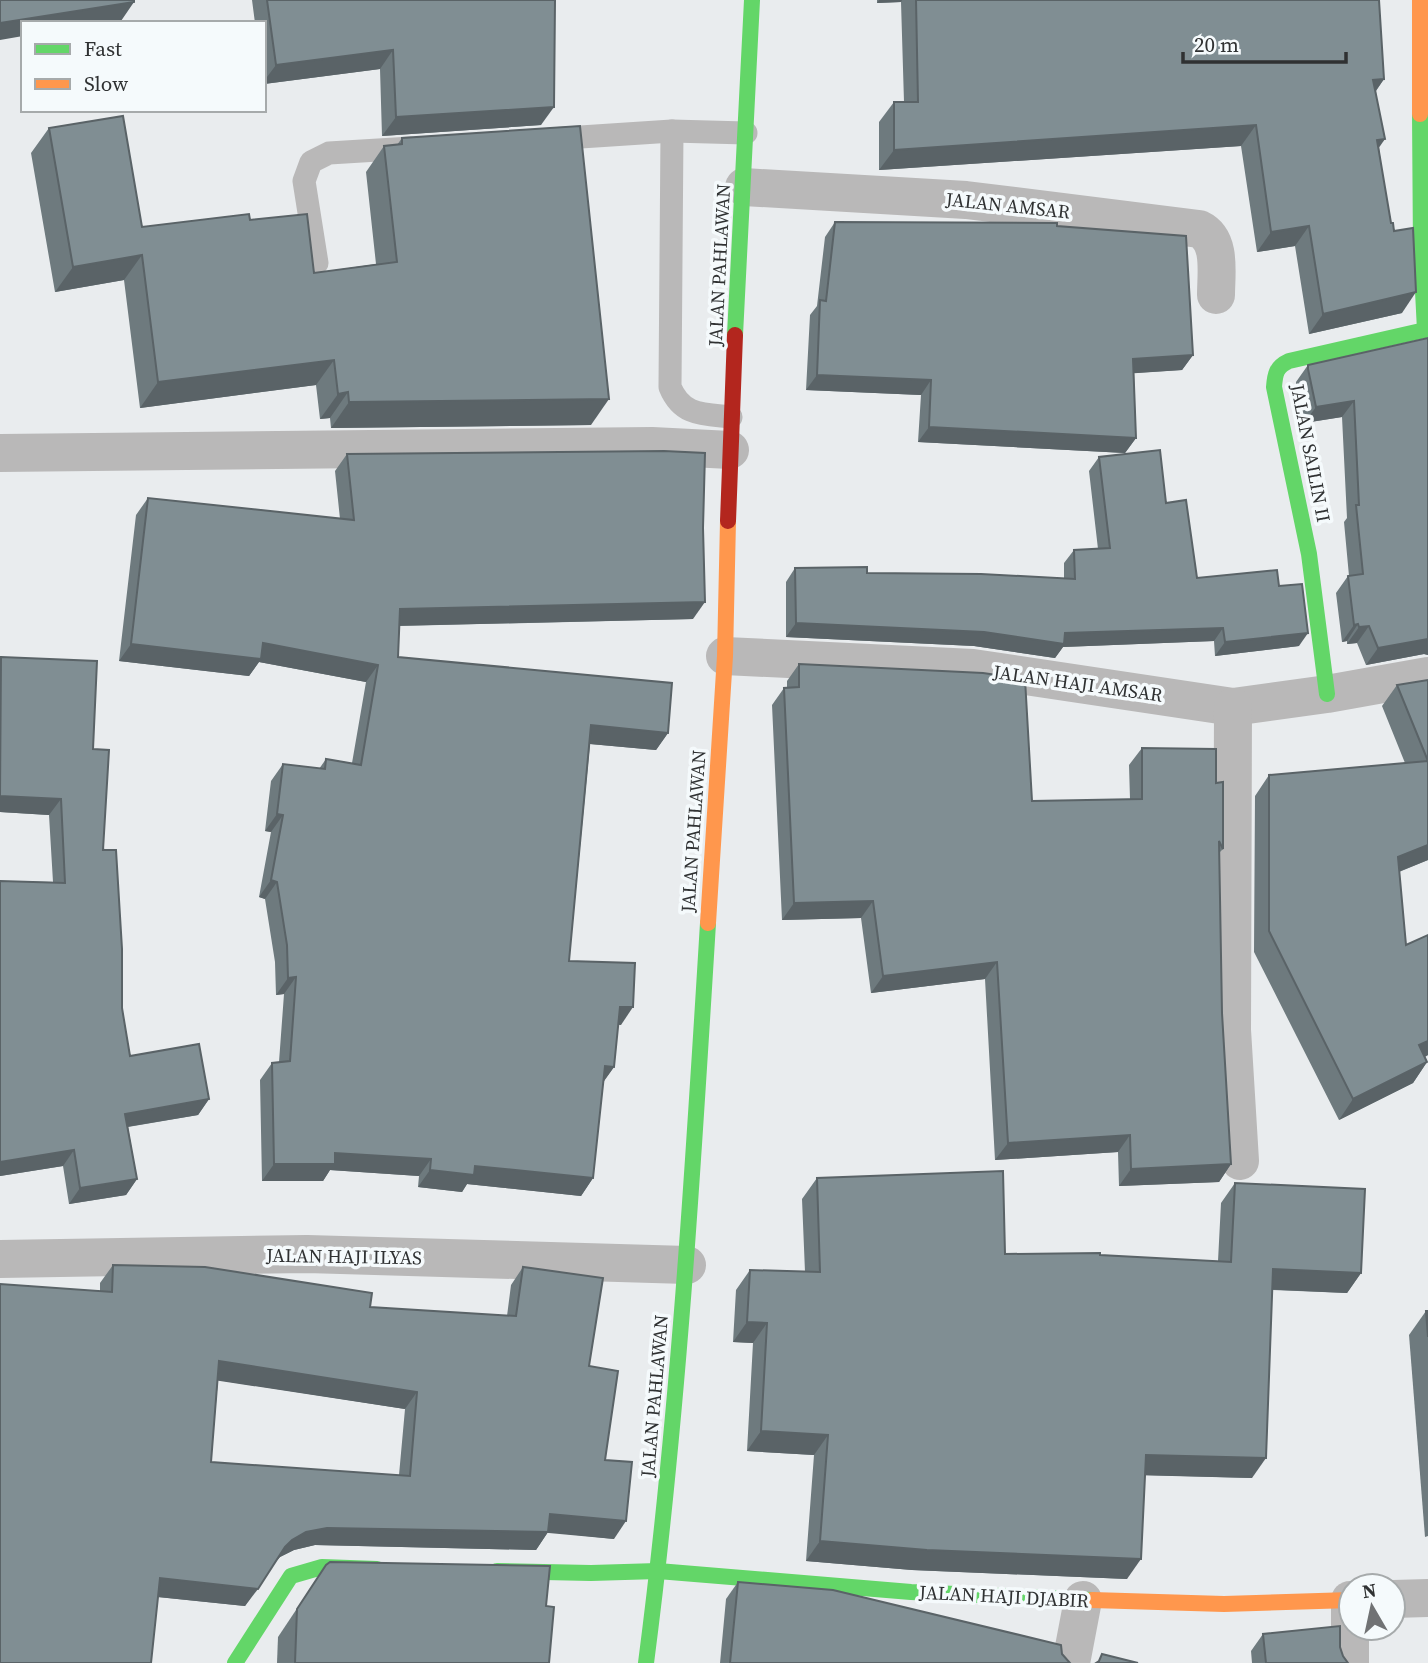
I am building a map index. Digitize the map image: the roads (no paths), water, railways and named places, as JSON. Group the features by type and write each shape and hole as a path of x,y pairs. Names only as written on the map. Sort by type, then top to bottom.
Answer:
{"street":[{"name":"JALAN PAHLAWAN","path":"646,1663 658,1571 687,1265 725,656 731,433 752,0"},
{"name":"JALAN SAILIN II","path":"1326,694 1309,554 1274,387 1275,374 1280,365 1289,361 1427,330 1421,252 1420,0"},
{"name":"JALAN AMSAR","path":"744,187 966,200 1199,229 1209,236 1215,248 1216,295"},
{"path":"0,453 652,446 731,433"},
{"name":"JALAN HAJI AMSAR","path":"725,656 973,668 1233,707 1428,676"},
{"path":"1233,707 1232,1030 1240,1161"},
{"name":"JALAN HAJI ILYAS","path":"0,1259 307,1254 687,1265"},
{"path":"235,1663 291,1576 299,1571 317,1567 399,1569"},
{"name":"JALAN HAJI DJABIR","path":"481,1571 658,1571 911,1591 1083,1600 1224,1604 1337,1600"},
{"path":"1407,1599 1428,1598"},
{"path":"1071,1663 1083,1600"},
{"path":"1350,1642 1350,1663"}],"lane":[{"path":"535,140 672,131 746,133"},
{"path":"672,131 670,387 677,402 731,433"},
{"path":"317,263 304,181 310,162 329,153 439,146"}]}
